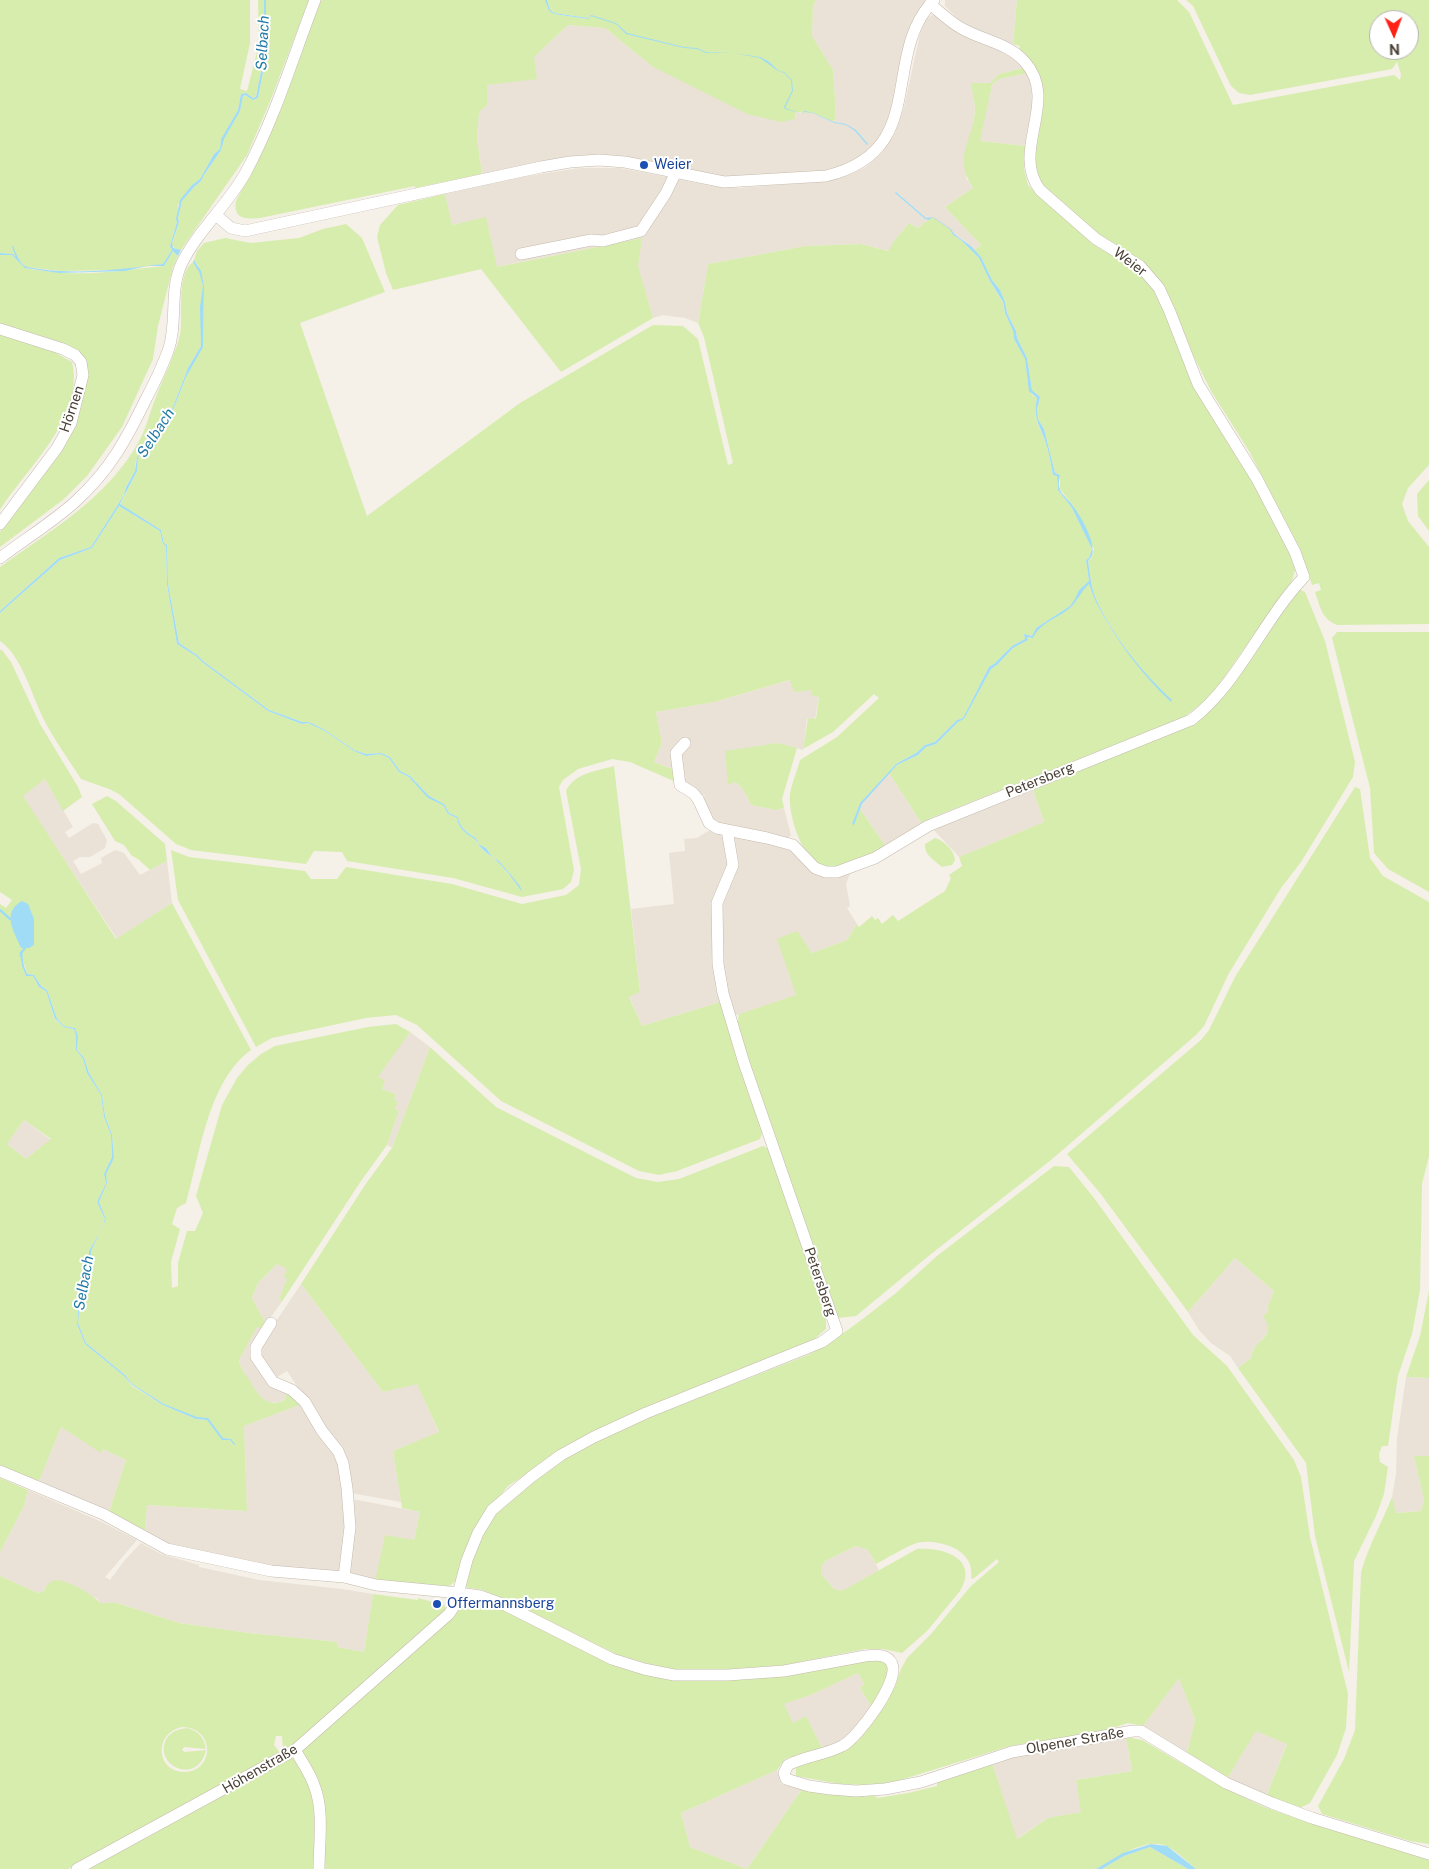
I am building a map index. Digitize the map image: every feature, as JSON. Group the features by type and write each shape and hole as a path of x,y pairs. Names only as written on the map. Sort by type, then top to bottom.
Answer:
{"street":[{"path":"0,558 75,503 104,473 131,431 168,351 173,331 177,279 181,266 245,173 275,106 315,0"},
{"name":"Weier","path":"216,215 231,228 245,231 570,162 599,160 625,162 724,182 826,176 853,168 867,159 887,136 899,99 917,24 932,2 960,28 1014,52 1032,72 1038,84 1038,106 1029,154 1029,167 1034,183 1096,239 1140,266 1159,288 1198,384 1257,479 1295,552 1304,577"},
{"path":"521,254 591,240 603,240 641,231 666,193 676,172"},
{"name":"Hörnen","path":"0,329 63,349 75,355 81,362 83,375 71,423 61,440 0,524"},
{"name":"Petersberg","path":"684,743 676,753 680,786 698,799 709,823 717,828 793,845 815,868 826,872 837,872 875,858 928,826 1184,724 1214,700 1265,627 1304,577"},
{"name":"Petersberg","path":"458,1592 467,1560 478,1533 492,1510 531,1477 561,1456 594,1437 646,1412 822,1342 837,1331 744,1063 722,992 718,964 717,903 733,865 727,830"},
{"path":"271,1323 256,1348 256,1357 273,1382 292,1390 305,1402 322,1431 338,1451 343,1463 350,1527 344,1577"},
{"path":"0,1470 103,1514 167,1548 271,1571 344,1577 391,1587 458,1592"},
{"name":"Olpener Straße","path":"458,1592 493,1600 612,1658 629,1665 659,1672 691,1676 769,1672 875,1655 888,1658 892,1663 893,1674 885,1692 853,1739 842,1746 788,1765 784,1773 786,1779 791,1782 839,1790 885,1789 920,1782 1012,1752 1133,1731 1140,1732 1226,1783 1272,1803 1312,1818 1429,1854"},
{"name":"Höhenstraße","path":"77,1869 295,1750 449,1614 455,1605 458,1592"},
{"path":"295,1750 313,1782 318,1797 319,1869"}],"shaded area":[{"path":"817,0 929,0 884,135 862,157 828,171 727,178 648,162 482,174 477,139 479,112 487,105 487,85 534,57 568,25 605,28 653,67 795,119 796,112 805,112 813,113 834,123 849,125 834,122 836,116 833,70 812,37 813,5"},
{"path":"945,0 1017,0 1013,44 975,30 961,22 945,6"},
{"path":"932,15 939,16 1011,55 1024,68 999,74 990,83 972,83 975,110 966,178 973,188 945,207 981,245 974,250 962,239 926,218 896,192 925,219 929,220 918,228 909,223 894,241 889,251 861,244 806,246 708,264 698,323 685,318 663,315 653,318 637,266 642,238 496,267 486,218 451,225 445,194 522,177 580,168 620,168 712,186 739,188 828,181 852,174 866,167 880,155 895,133 904,107 920,34 927,19"},
{"path":"1028,73 1034,94 1026,146 979,141 992,85 999,79"},
{"path":"791,680 812,689 819,696 815,720 807,719 803,750 778,743 728,784 735,782 739,785 744,790 751,805 776,810 784,808 791,835 787,840 712,822 703,799 705,795 699,796 686,786 676,770 654,762 662,743 656,712 714,702"},
{"path":"889,773 922,824 887,848 860,809 862,804"},
{"path":"45,779 73,827 65,832 69,838 93,823 98,824 107,840 105,848 90,857 80,857 73,861 81,874 102,863 101,858 115,850 124,853 140,875 167,861 172,903 117,939 22,796"},
{"path":"1033,790 1044,822 959,857 933,829"},
{"path":"710,830 720,833 727,845 730,858 717,893 720,1002 642,1026 629,996 640,991 631,909 674,904 669,853 685,851 684,839 697,838"},
{"path":"735,836 778,844 851,871 846,884 850,906 847,908 857,924 847,940 812,953 787,968 797,995 734,1016 721,962 721,900"},
{"path":"410,1032 430,1047 392,1148 387,1145 399,1111 394,1109 396,1094 382,1089 377,1077"},
{"path":"24,1120 51,1140 26,1159 7,1144"},
{"path":"1235,1258 1274,1291 1267,1308 1269,1311 1268,1332 1252,1351 1251,1358 1238,1368 1230,1356 1211,1343 1199,1330 1188,1312"},
{"path":"277,1264 287,1268 288,1278 280,1297 281,1303 266,1324 252,1298 258,1283"},
{"path":"301,1284 383,1392 417,1383 439,1433 393,1451 401,1502 351,1493 315,1413 287,1371 274,1379 259,1356 260,1347 272,1325"},
{"path":"257,1326 263,1329 253,1348 286,1392 286,1399 279,1402 267,1402 257,1394 240,1365 239,1360"},
{"path":"1406,1377 1429,1378 1429,1456 1414,1456 1424,1500 1421,1511 1395,1513 1392,1497 1396,1474 1397,1439"},
{"path":"302,1404 330,1445 340,1464 347,1521 340,1570 336,1573 296,1571 168,1545 145,1532 147,1505 247,1511 244,1426"},
{"path":"61,1427 101,1452 103,1449 126,1460 109,1512 39,1481"},
{"path":"28,1490 102,1522 137,1540 105,1577 110,1580 141,1543 161,1554 199,1565 199,1567 259,1580 373,1594 364,1652 337,1647 338,1642 249,1633 179,1623 117,1603 103,1604 97,1598 46,1586 44,1591 38,1593 0,1576 0,1552 24,1506"},
{"path":"352,1499 420,1512 414,1540 375,1581 351,1574 349,1571"},
{"path":"856,1546 868,1550 879,1570 842,1592 834,1589 821,1574 821,1566 827,1560"},
{"path":"858,1673 864,1684 860,1688 871,1706 857,1728 837,1744 822,1748 806,1717 793,1723 783,1704 813,1694"},
{"path":"1179,1677 1195,1720 1187,1753 1143,1726"},
{"path":"1256,1730 1287,1743 1266,1797 1227,1779"},
{"path":"1126,1737 1132,1771 1076,1780 1082,1812 1048,1818 1016,1839 992,1763 1013,1756"},
{"path":"777,1770 781,1784 802,1789 747,1869 690,1847 681,1813"}],"green space":[{"path":"0,0 250,0 250,43 240,89 247,91 259,44 258,0 264,0 264,56 256,97 253,98 246,93 241,94 238,110 221,139 220,149 214,154 200,179 192,185 178,205 177,222 170,246 172,250 163,264 122,270 59,271 26,267 13,254 0,253"},
{"path":"266,0 309,0 247,155 181,250 176,249 172,244 179,222 178,218 182,201 201,181 221,150 223,139 240,111 243,96 245,95 253,100 258,98 266,56"},
{"path":"321,0 545,0 549,11 554,14 588,19 591,15 588,18 554,13 550,10 547,0 817,0 813,5 812,36 833,70 836,116 834,122 813,113 796,112 795,119 781,122 747,114 653,67 605,28 568,25 534,57 537,79 487,85 487,105 479,112 477,139 482,174 260,218 242,217 237,212 236,201 258,160"},
{"path":"1017,0 1177,0 1189,12 1233,105 1394,75 1400,80 1401,74 1397,62 1392,69 1250,95 1239,93 1231,86 1193,6 1186,0 1429,0 1429,465 1408,488 1402,504 1408,521 1429,547 1429,624 1337,625 1325,616 1315,592 1321,590 1319,583 1312,585 1299,547 1249,451 1211,391 1193,355 1163,285 1090,230 1042,189 1032,167 1041,107 1019,51 1020,46 1013,44"},
{"path":"1024,68 1028,73 999,79 992,85 980,141 1026,146 1024,169 1028,185 1093,242 1138,270 1154,290 1294,558 1295,570 1292,581 1210,697 1184,717 931,818 922,824 889,773 897,765 918,755 926,747 936,744 958,722 964,719 991,669 1013,648 1028,640 1027,637 1033,638 1037,629 1071,607 1081,591 1089,583 1096,600 1104,616 1123,647 1172,701 1129,653 1111,627 1096,599 1088,561 1091,559 1094,549 1073,506 1060,489 1060,475 1055,473 1044,429 1038,419 1037,409 1040,397 1032,390 1027,358 1007,313 1000,290 992,280 981,257 974,250 981,245 945,207 973,188 964,167 965,149 975,110 971,83 990,83 999,74"},
{"path":"445,194 452,225 486,217 497,267 642,238 638,266 653,318 561,372 481,269 393,290 386,273 377,237 380,225 398,205"},
{"path":"932,217 950,229 953,235 961,240 979,258 1003,303 1014,339 1025,359 1032,395 1037,398 1036,418 1048,450 1053,475 1057,476 1058,490 1072,508 1092,549 1089,558 1086,560 1089,581 1079,590 1076,599 1070,606 1036,628 1032,636 1024,634 1025,639 1012,646 989,667 963,718 957,720 935,742 925,745 916,753 896,764 860,803 852,824 854,824 860,809 887,848 836,868 825,867 815,862 807,853 796,829 790,804 790,794 800,760 837,737 879,698 874,694 833,732 803,749 808,718 816,719 819,697 811,695 812,690 794,692 790,680 714,702 656,712 662,743 654,762 675,770 676,782 630,762 612,759 578,769 563,780 559,787 574,870 571,882 563,889 522,897 453,878 347,861 342,852 314,851 306,864 191,850 176,844 119,794 81,779 44,720 20,666 8,648 0,641 0,613 60,560 92,548 119,506 160,531 163,544 166,546 167,584 177,644 196,656 268,711 302,724 308,723 325,731 354,751 366,756 380,754 389,758 399,772 409,777 428,797 443,805 448,814 457,818 463,831 475,839 477,843 483,850 500,864 521,889 499,861 492,857 486,848 478,844 476,838 464,830 458,817 449,813 444,804 429,796 410,776 400,771 390,757 381,753 366,754 354,750 325,730 313,724 269,710 179,643 168,584 167,545 164,543 161,530 120,505 137,471 138,458 135,471 126,486 124,495 91,547 59,558 0,611 0,567 77,512 95,496 126,461 144,432 156,396 178,344 181,327 182,283 188,268 193,262 199,271 203,286 201,346 188,368 170,415 157,432 157,436 171,415 186,377 203,346 204,286 198,265 194,260 197,251 204,243 225,238 251,243 299,238 323,229 346,224 362,238 385,292 300,323 367,516 520,403 653,325 683,326 698,339 728,465 733,463 704,337 698,323 708,264 806,246 861,244 888,251 909,223 918,228","holes":["156,437 148,451 139,456"]},
{"path":"173,251 178,256 173,267 158,326 153,359 122,427 87,476 64,499 0,547 0,532 10,515 59,450 85,363 0,326 0,255 12,255 23,266 32,269 61,273 90,273 164,266"},
{"path":"0,332 51,350 72,362 74,383 70,403 51,441 0,510"},
{"path":"1429,480 1429,531 1418,516 1417,494"},
{"path":"1298,589 1305,592 1325,641 1355,762 1353,777 1301,862 1281,888 1229,973 1204,1026 1051,1160 931,1254 856,1316 837,1318 737,1027 739,1014 796,995 777,939 797,931 812,953 847,940 857,924 859,927 872,916 875,920 878,918 882,924 893,915 898,921 945,891 951,878 949,875 962,866 959,857 1044,822 1033,790 1188,726"},
{"path":"1337,632 1429,632 1429,892 1388,869 1374,853 1370,788 1332,638"},
{"path":"0,650 11,662 40,724 78,787 82,797 63,811 45,779 23,796 116,939 172,903 251,1050 236,1063 215,1099 201,1141 186,1203 177,1208 172,1224 180,1229 171,1262 172,1288 178,1286 178,1263 187,1231 195,1231 203,1213 196,1196 222,1105 237,1078 248,1065 261,1054 275,1046 368,1027 396,1024 410,1032 378,1077 385,1080 382,1089 396,1094 394,1100 398,1101 395,1109 399,1111 387,1145 361,1181 281,1303 280,1297 287,1279 284,1277 287,1269 277,1264 258,1283 252,1298 266,1324 263,1329 257,1327 239,1360 241,1366 256,1391 264,1399 274,1403 280,1402 286,1399 286,1392 302,1404 244,1426 247,1511 147,1505 145,1532 109,1512 126,1460 103,1449 101,1453 61,1427 39,1481 0,1465 0,911 4,912 0,909 0,904 6,908 12,900 0,892","holes":["21,953 27,974 34,975 41,986 47,990 57,1019 64,1026 75,1028 78,1036 77,1050 84,1058 89,1073 102,1095 105,1116 112,1135 114,1158 105,1174 107,1183 99,1202 106,1219 100,1231 105,1219 97,1202 106,1183 104,1174 112,1157 111,1135 104,1117 101,1095 87,1073 83,1059 76,1050 74,1029 64,1027 55,1020 46,991 39,987 33,976 26,975 22,966","24,1120 51,1139 26,1159 7,1144","100,1233 91,1251 91,1268 81,1291 78,1323 86,1343 125,1375 132,1384 164,1404 197,1418 208,1419 223,1438 231,1439 233,1445 230,1440 222,1439 207,1420 196,1419 163,1405 132,1386 124,1376 85,1344 77,1324 80,1291 89,1268 89,1251"]},
{"path":"778,743 797,748 782,799 784,808 776,810 751,805 745,792 738,784 735,782 728,785 725,751"},
{"path":"614,766 640,992 629,997 642,1026 720,1002 763,1131 760,1139 677,1171 659,1175 639,1171 501,1101 417,1025 396,1015 366,1018 272,1038 256,1047 178,900 171,850 189,857 305,871 311,879 337,879 346,867 452,884 522,904 566,895 579,885 581,869 566,791 574,780 580,776"},
{"path":"1355,787 1360,789 1370,858 1383,876 1429,902 1429,1156 1422,1184 1420,1290 1412,1334 1398,1376 1388,1446 1382,1446 1379,1454 1380,1462 1388,1467 1384,1494 1376,1516 1354,1561 1349,1672 1315,1536 1306,1463 1238,1368 1251,1358 1252,1352 1266,1334 1268,1329 1267,1323 1263,1316 1269,1311 1267,1308 1274,1291 1235,1258 1188,1312 1100,1193 1067,1154 1201,1040 1209,1030 1235,977"},
{"path":"107,796 116,801 165,844 167,861 150,870 132,856 124,845 115,841 92,804"},
{"path":"935,838 942,841 951,850 955,857 952,865 942,867 926,851 925,844"},
{"path":"430,1047 496,1107 636,1178 658,1182 679,1179 763,1146 769,1149 826,1319 826,1329 811,1342 542,1464 508,1486 493,1504 457,1580 448,1587 375,1581 385,1535 414,1540 420,1512 402,1508 393,1451 439,1432 417,1384 383,1392 301,1284 365,1185 392,1148"},
{"path":"1054,1166 1069,1167 1094,1198 1193,1335 1227,1366 1294,1460 1301,1477 1310,1537 1348,1694 1346,1728 1337,1755 1310,1803 1300,1808 1266,1797 1287,1744 1256,1731 1227,1779 1187,1753 1195,1720 1179,1678 1143,1726 1128,1723 1103,1731 1010,1746 894,1782 867,1785 840,1784 796,1776 796,1766 840,1753 858,1741 895,1686 907,1658 931,1634 971,1586 999,1562 997,1559 973,1579 971,1578 969,1563 963,1554 943,1544 920,1542 904,1548 876,1564 868,1550 856,1546 827,1560 821,1566 821,1574 834,1589 842,1591 917,1549 937,1550 947,1553 962,1563 965,1570 965,1580 960,1591 927,1631 902,1653 883,1649 865,1649 775,1667 730,1670 679,1670 659,1667 618,1655 483,1590 464,1587 475,1550 488,1524 499,1508 550,1467 582,1448 625,1427 810,1354 834,1340 896,1293 937,1256"},
{"path":"1429,1291 1429,1378 1406,1377 1420,1336"},
{"path":"1414,1456 1429,1456 1429,1844 1410,1841 1322,1814 1318,1806 1344,1759 1355,1730 1361,1573 1364,1563 1392,1497 1396,1513 1421,1511 1424,1500"},
{"path":"0,1478 28,1490 24,1506 0,1552"},
{"path":"0,1576 38,1593 44,1591 51,1582 60,1580 86,1592 100,1603 117,1603 179,1623 249,1633 338,1642 337,1647 364,1652 373,1594 418,1600 418,1598 444,1605 447,1611 289,1749 285,1745 283,1749 282,1736 276,1736 274,1745 280,1753 68,1869 0,1869","holes":["182,1727 193,1729 201,1734 205,1741 206,1757 202,1765 195,1770 175,1771 164,1760 163,1744 166,1737 173,1731"]},
{"path":"479,1601 496,1606 677,1680 868,1660 879,1660 887,1664 887,1676 871,1706 860,1688 864,1684 858,1673 813,1694 784,1704 793,1723 806,1716 822,1748 785,1759 777,1770 681,1813 690,1847 747,1869 321,1869 321,1815 301,1754 302,1749 462,1607"},
{"path":"187,1728 200,1735 206,1749 184,1747 182,1750 185,1752 206,1750 201,1761 194,1768 186,1770 170,1763 165,1756 164,1748 167,1738 171,1734"},
{"path":"1126,1737 1142,1740 1222,1787 1264,1807 1429,1860 1429,1869 1196,1869 1168,1847 1150,1844 1131,1850 1096,1869 747,1869 802,1789 864,1795 864,1797 873,1795 878,1798 937,1786 937,1781 992,1763 1017,1839 1048,1818 1081,1812 1076,1780 1132,1771"},
{"path":"289,1757 295,1758 310,1785 314,1804 314,1869 82,1869"},
{"path":"1150,1847 1188,1869 1102,1869 1124,1856"}],"water":[{"path":"264,0 266,0 266,56 258,98 253,100 245,95 243,96 240,111 224,139 221,150 201,181 182,201 178,218 179,222 172,243 173,248 181,250 178,256 173,251 164,266 148,266 163,264 172,250 170,246 177,222 180,200 192,185 200,179 214,154 220,149 221,139 238,110 241,94 246,93 253,98 256,97 264,56"},
{"path":"545,0 547,0 550,10 554,13 588,18 591,15 616,23 627,33 684,47 697,48 706,52 713,52 706,53 697,49 684,48 626,34 616,24 591,16 588,19 554,14 549,11"},
{"path":"733,53 760,57 768,61 779,71 784,72 792,80 793,91 785,108 801,113 785,109 784,107 792,91 791,80 784,73 778,71 760,58"},
{"path":"805,111 814,113 834,122 846,124 856,130 868,144 846,125 834,123 813,113 801,113"},
{"path":"896,192 926,218 932,217 929,220 925,219"},
{"path":"932,217 951,229 954,234 971,246 981,257 992,280 1000,290 1007,313 1027,358 1032,390 1040,397 1037,409 1038,419 1044,429 1055,473 1060,475 1060,490 1081,518 1092,542 1093,550 1092,556 1088,561 1096,599 1111,627 1129,653 1172,700 1171,702 1160,691 1129,655 1103,616 1089,584 1072,606 1036,632 1033,638 1027,637 1028,640 1013,648 991,669 964,719 958,722 936,744 926,747 918,755 897,765 862,804 854,825 852,824 860,803 896,764 916,753 925,745 935,742 957,720 963,718 989,667 1012,646 1025,639 1024,634 1032,636 1036,628 1070,606 1079,590 1089,581 1086,560 1089,558 1092,549 1072,508 1058,490 1057,476 1053,475 1048,450 1038,424 1036,413 1037,398 1029,391 1025,359 1014,339 1003,302 979,258 961,240 953,235 950,229"},
{"path":"13,246 19,259 25,266 55,271 101,271 146,266 125,271 59,273 25,268 12,255 0,255 0,253 13,254 16,257"},
{"path":"194,260 201,271 204,286 203,347 186,377 171,415 151,447 138,457 137,471 120,504 161,530 164,543 167,545 168,584 179,643 269,710 313,724 325,730 354,750 366,754 381,753 390,757 400,771 410,776 429,796 444,804 449,813 458,817 464,830 476,838 478,844 486,848 492,857 479,846 475,839 463,831 457,818 448,814 443,805 428,798 409,777 399,772 389,758 380,754 366,756 354,751 325,731 308,723 302,724 268,711 196,656 177,644 167,584 166,546 163,544 160,531 119,506 92,548 60,560 0,613 59,558 91,547 124,495 126,487 135,471 137,457 150,446 157,432 170,415 188,368 201,346 200,307 203,286 199,272 193,262"},
{"path":"493,858 499,861 520,886 522,892"},
{"path":"22,901 28,904 34,919 34,945 29,948 21,948 11,923 12,911"},
{"path":"20,953 22,953 27,974 34,975 41,986 47,990 57,1019 64,1026 75,1028 78,1036 77,1050 84,1058 89,1073 102,1095 105,1116 112,1135 114,1158 106,1174 107,1183 99,1202 106,1219 100,1231 105,1219 97,1202 106,1183 104,1174 112,1157 111,1135 104,1117 101,1095 87,1073 83,1059 76,1050 74,1029 64,1027 55,1019 46,991 39,987 33,976 26,976"},
{"path":"100,1233 91,1251 91,1268 81,1291 78,1323 86,1343 125,1375 132,1384 164,1404 197,1417 208,1418 223,1438 231,1439 234,1445 230,1440 222,1440 207,1420 196,1419 163,1405 132,1385 124,1376 85,1344 77,1324 80,1291 89,1268 89,1251"},
{"path":"1151,1844 1167,1846 1196,1869 1188,1869 1150,1847 1124,1856 1102,1869 1096,1869 1123,1853"}],"waterway":[{"name":"Selbach","path":"0,910 10,919"},
{"name":"Selbach","path":"21,956 25,948 24,946"}],"place":[{"name":"Weier","path":"644,165"},
{"name":"Offermannsberg","path":"437,1604"}]}
